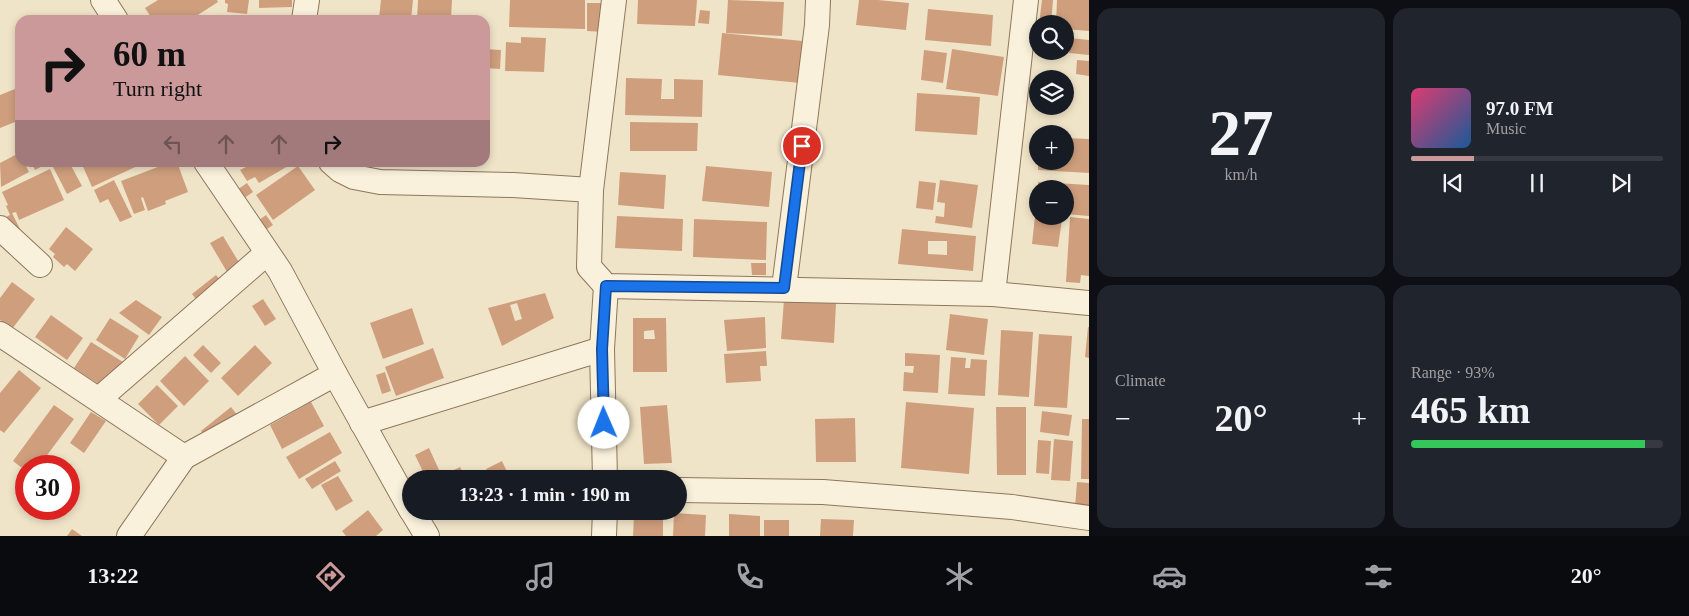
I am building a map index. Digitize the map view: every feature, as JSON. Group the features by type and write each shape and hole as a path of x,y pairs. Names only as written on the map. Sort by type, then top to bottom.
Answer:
{"street":[{"path":"103,0 113,15"},
{"path":"305,15 307,0"},
{"path":"605,470 602,349 606,286 589,267 591,190 614,0"},
{"path":"784,288 817,25 818,0"},
{"path":"993,294 1026,0"},
{"path":"209,167 280,271 402,493"},
{"path":"337,167 354,177 380,182 513,185 591,190"},
{"path":"0,228 40,265"},
{"path":"99,399 267,253"},
{"path":"606,286 784,288 993,294 1089,303"},
{"path":"0,334 184,457"},
{"path":"362,423 602,349"},
{"path":"129,536 184,457 335,374"},
{"path":"687,490 823,492 1012,508 1089,518"},
{"path":"417,520 426,536"},
{"path":"604,536 605,520"}],"building":[{"path":"158,0 217,0 218,2 198,15 150,15 145,8"},
{"path":"225,0 249,0 247,14 227,12 228,4 225,3"},
{"path":"259,0 292,0 292,7 259,8"},
{"path":"381,0 413,0 412,15 379,15"},
{"path":"418,0 452,0 451,15 417,15"},
{"path":"510,0 585,0 585,29 509,27"},
{"path":"638,0 697,0 695,26 637,24"},
{"path":"728,0 784,2 782,36 726,33"},
{"path":"859,0 909,3 906,30 856,25"},
{"path":"1042,0 1053,0 1052,15 1040,15"},
{"path":"1057,0 1089,0 1089,31 1074,30 1074,15 1056,15"},
{"path":"587,3 603,3 603,32 587,31"},
{"path":"928,9 993,15 991,46 925,40"},
{"path":"700,10 710,11 709,24 698,23"},
{"path":"722,33 803,41 800,83 718,75"},
{"path":"521,37 546,38 544,72 505,71 506,42 521,43"},
{"path":"1074,38 1089,40 1089,55 1074,54"},
{"path":"490,49 501,50 500,69 490,68"},
{"path":"952,49 1004,57 998,96 946,89"},
{"path":"924,50 947,53 943,83 921,80"},
{"path":"1077,60 1089,61 1089,76 1076,74"},
{"path":"626,78 662,79 661,99 674,99 674,79 703,80 702,117 625,115"},
{"path":"15,89 15,122 0,128 0,95"},
{"path":"917,93 980,97 977,135 915,131"},
{"path":"630,122 698,123 697,151 630,151"},
{"path":"1074,138 1089,139 1089,173 1038,170 1074,170"},
{"path":"15,155 15,167 26,167 29,172 1,187 0,163"},
{"path":"706,166 772,172 769,207 702,201"},
{"path":"53,167 72,167 82,186 67,194"},
{"path":"83,167 135,167 92,187"},
{"path":"158,167 179,167 188,192 165,201 166,204 148,211 143,197 141,198 145,210 134,214 121,181"},
{"path":"246,167 286,167 259,183 255,177 247,181 240,170"},
{"path":"297,167 299,167 315,190 273,220 256,195"},
{"path":"50,169 64,200 19,220 16,212 12,213 20,229 10,235 2,219 10,215 2,192"},
{"path":"620,172 666,175 664,209 618,205"},
{"path":"114,180 132,217 120,222 108,199 100,203 94,190"},
{"path":"940,180 978,185 972,228 935,223 936,216 944,217 945,203 937,202"},
{"path":"919,181 936,183 933,210 916,208"},
{"path":"247,183 253,192 240,201 234,192"},
{"path":"1074,184 1089,185 1089,216 1074,215"},
{"path":"266,215 273,225 261,233 255,223"},
{"path":"617,216 683,219 682,251 615,248"},
{"path":"1074,217 1089,219 1089,276 1081,275 1080,283 1066,282 1070,225 1074,225"},
{"path":"694,219 767,222 766,260 693,257"},
{"path":"1034,225 1061,225 1058,247 1032,244"},
{"path":"66,227 93,249 75,271 67,264 64,267 53,257 55,254 49,249"},
{"path":"902,229 976,236 973,271 898,264","holes":["928,241 947,241 947,255 928,254"]},
{"path":"223,236 243,269 230,277 210,243"},
{"path":"751,263 766,263 766,275 752,275"},
{"path":"216,275 223,283 198,302 192,294"},
{"path":"12,282 35,299 12,329 0,320 0,298"},
{"path":"545,293 554,318 502,346 488,308","holes":["517,303 522,319 515,321 510,305"]},
{"path":"263,299 276,319 265,326 252,306"},
{"path":"136,300 162,317 149,335 119,313"},
{"path":"784,300 836,303 834,343 781,339"},
{"path":"412,308 424,344 383,359 370,323"},
{"path":"950,314 988,319 984,355 946,350"},
{"path":"51,315 83,338 67,360 35,337"},
{"path":"765,317 766,348 727,351 724,320"},
{"path":"110,318 139,336 125,359 96,340"},
{"path":"633,318 666,318 667,372 633,372","holes":["654,330 655,339 644,339 644,331"]},
{"path":"1089,327 1089,358 1085,357"},
{"path":"1001,330 1033,332 1029,397 998,395"},
{"path":"1039,334 1072,336 1067,408 1034,406"},
{"path":"91,342 123,362 106,389 74,368"},
{"path":"203,345 221,363 211,373 193,355"},
{"path":"255,345 272,363 238,396 221,378"},
{"path":"433,348 444,378 396,396 385,367"},
{"path":"766,351 767,366 760,366 761,381 726,383 724,354"},
{"path":"905,353 940,355 938,393 903,391 904,372 913,373 914,366 905,366"},
{"path":"185,356 209,381 184,406 160,381"},
{"path":"951,357 966,358 965,368 970,368 971,359 987,360 985,396 948,394"},
{"path":"19,370 41,388 4,433 0,430 0,393"},
{"path":"385,372 391,391 382,394 376,375"},
{"path":"157,385 178,406 159,425 138,404"},
{"path":"311,402 324,426 282,449 270,425"},
{"path":"906,402 974,408 969,474 901,468"},
{"path":"54,405 74,419 47,455 17,455"},
{"path":"667,405 672,463 644,464 640,407"},
{"path":"231,407 238,416 208,440 201,431"},
{"path":"996,407 1026,407 1026,475 997,475"},
{"path":"1042,411 1072,415 1069,436 1040,432"},
{"path":"91,412 106,421 84,453 70,443"},
{"path":"855,418 856,462 816,462 815,419"},
{"path":"1082,419 1089,419 1089,479 1081,479"},
{"path":"330,432 342,453 299,479 286,457"},
{"path":"1054,439 1073,441 1070,481 1051,480"},
{"path":"1038,440 1051,441 1049,474 1036,473"},
{"path":"429,448 439,470 422,470 415,455"},
{"path":"335,461 341,471 312,489 305,479"},
{"path":"502,461 506,470 486,470"},
{"path":"338,476 353,501 336,511 321,485"},
{"path":"1077,482 1089,483 1089,509 1075,507"},
{"path":"368,510 383,530 376,536 346,536 342,531"},
{"path":"687,514 706,515 705,536 673,536 674,520 687,520"},
{"path":"729,514 760,516 760,536 729,536"},
{"path":"821,519 854,520 853,536 820,536"},
{"path":"634,520 663,520 663,536 633,536"},
{"path":"764,520 789,520 789,536 764,536"},
{"path":"72,529 82,536 67,536"}],"route":[{"path":"604,423 602,349 606,286 784,288 802,146"}]}
